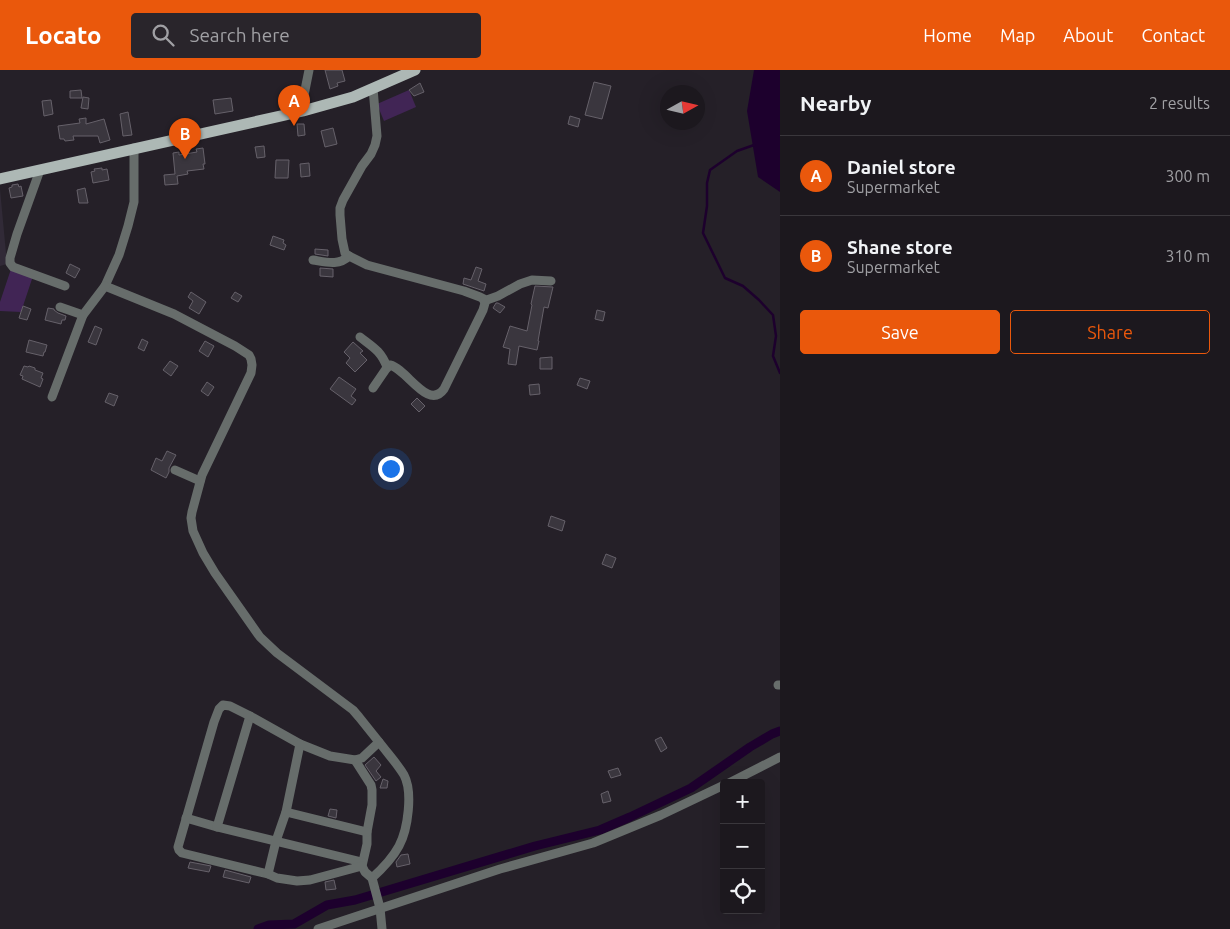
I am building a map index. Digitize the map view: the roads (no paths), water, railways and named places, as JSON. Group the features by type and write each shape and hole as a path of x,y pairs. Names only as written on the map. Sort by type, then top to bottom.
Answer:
{"main road":[{"path":"0,179 303,111 353,97 415,70"}],"street":[{"path":"303,111 309,70"},
{"path":"373,88 377,136 375,146 340,208 343,249 345,253 367,265 464,291 480,297 484,301"},
{"path":"52,397 83,315 105,286 119,255 134,202 134,148"},
{"path":"40,170 17,234 10,263 13,267 65,286"},
{"path":"313,260 341,262 349,256"},
{"path":"484,301 532,280 551,281"},
{"path":"105,286 174,314 235,346 249,355 251,359 251,373 202,475 192,512 193,531 219,580 260,637 277,653 353,710 404,775 408,791 408,809 400,844 373,881"},
{"path":"373,388 390,365 403,372 421,390 436,396 440,394 483,310 484,301"},
{"path":"60,307 83,315"},
{"path":"360,337 377,350 384,358 387,367"},
{"path":"175,470 200,481"},
{"path":"362,864 310,880 288,880 182,853 178,847 221,706 226,704 300,744 330,756 355,760 362,758 379,742"},
{"path":"217,827 250,716"},
{"path":"268,874 276,841 286,812 300,744"},
{"path":"738,779 780,757"},
{"path":"355,760 371,785 372,790 367,844 362,864 365,872 373,881 382,929"},
{"path":"318,929 378,904 593,843 661,816 720,788"},
{"path":"286,812 367,832"},
{"path":"186,818 362,864"}],"waterway":[{"path":"754,145 737,151 710,170 707,183 707,206 703,233 725,278 743,286 773,315 776,336 773,356 780,373"},
{"path":"258,929 269,925 294,924 327,905 355,900 535,846 600,830 691,788 750,747 780,731"}],"place":[{"name":"Daniel store","path":"294,126"},
{"name":"Shane store","path":"185,159"}]}
